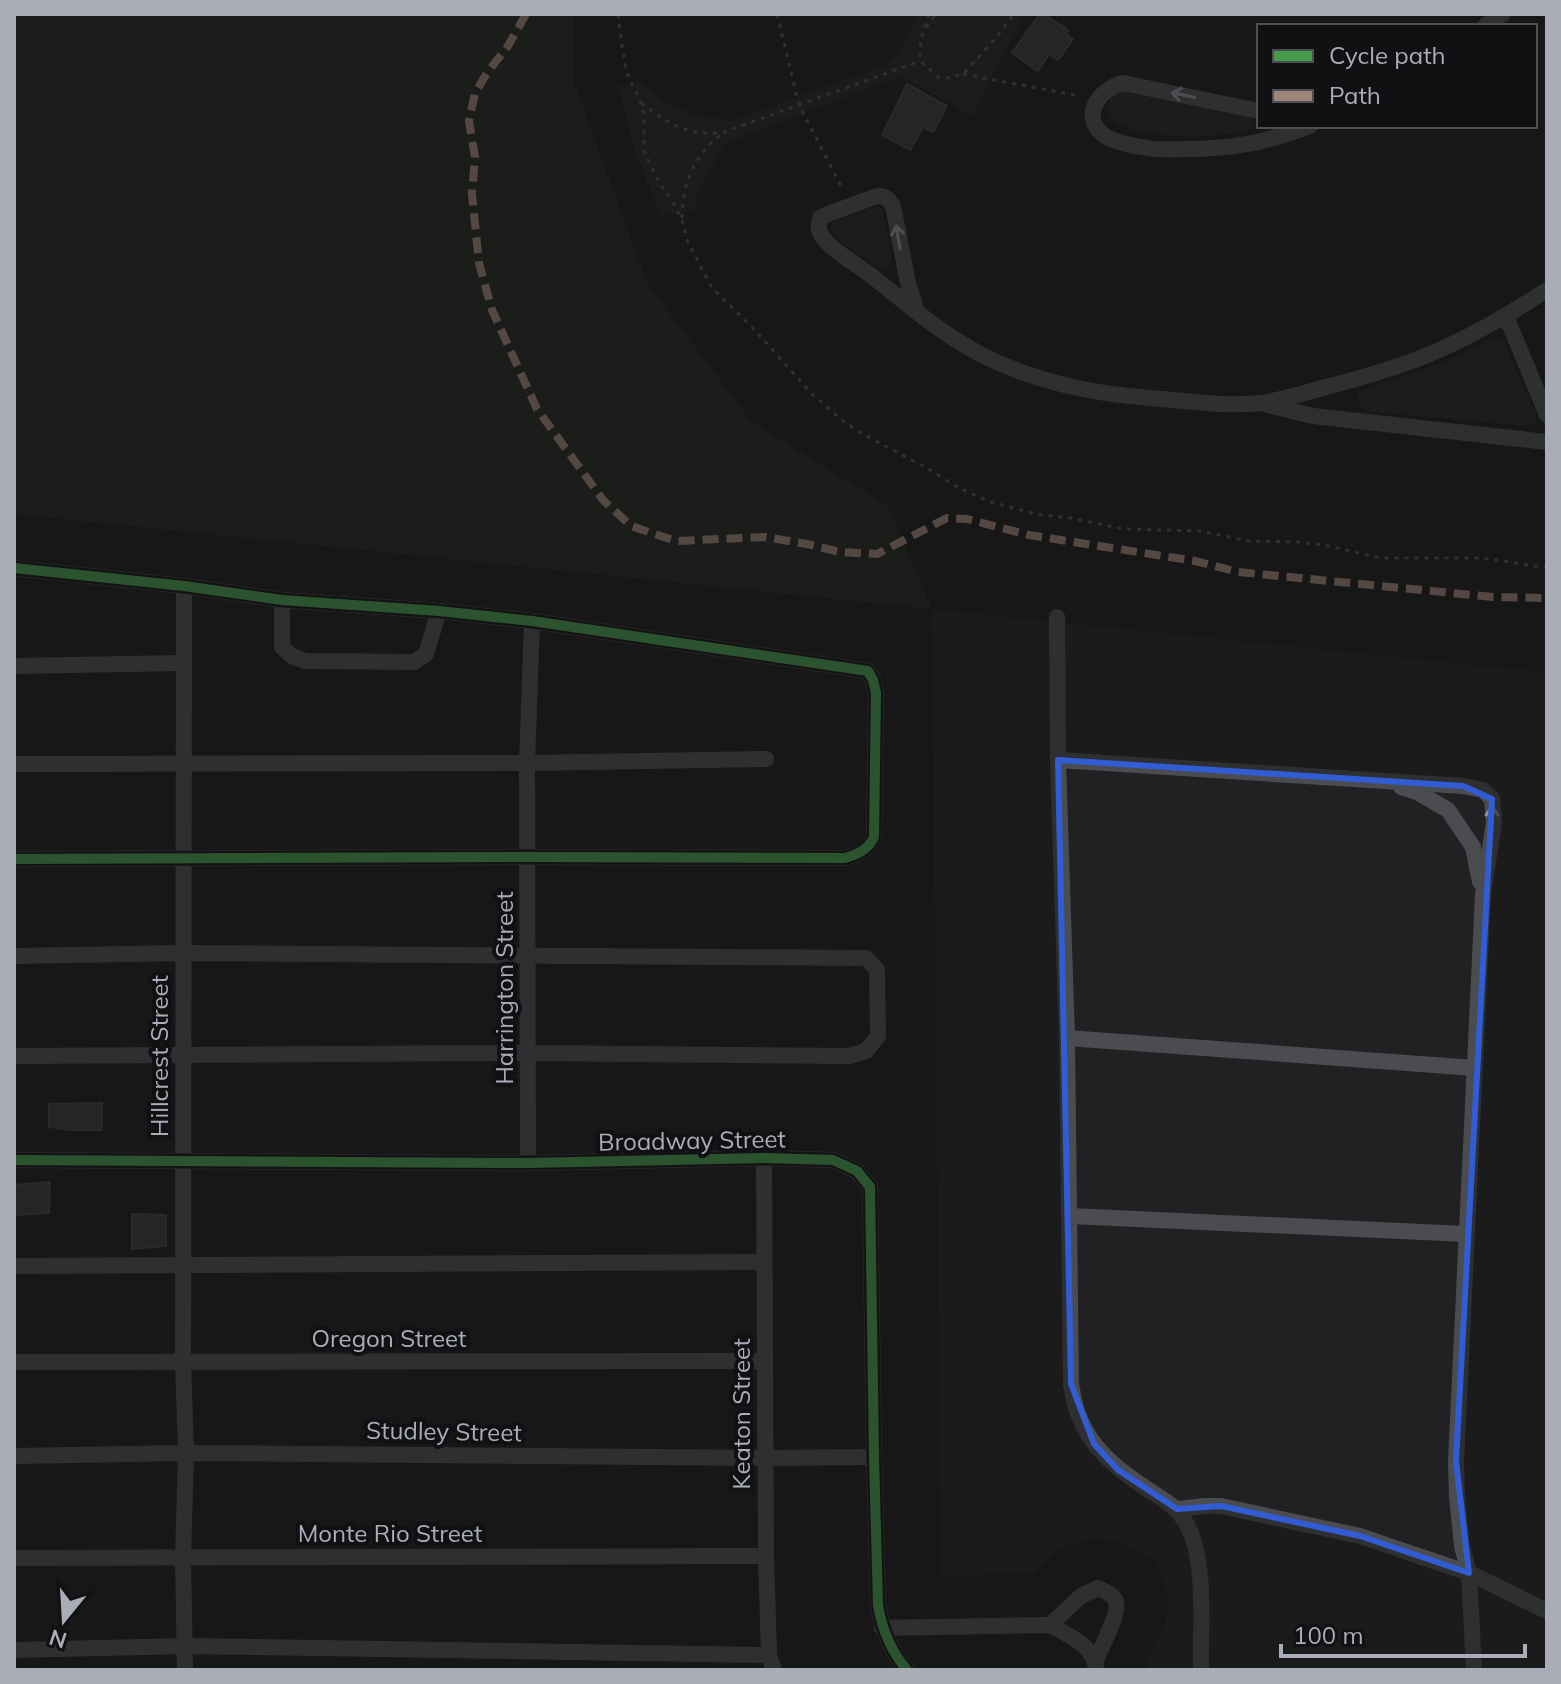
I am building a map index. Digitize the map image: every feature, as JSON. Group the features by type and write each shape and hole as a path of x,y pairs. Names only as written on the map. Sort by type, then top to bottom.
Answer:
{"street":[{"path":"1257,111 1123,83 1114,85 1098,98 1094,117 1103,135 1142,148 1169,150 1247,145 1304,128"},
{"path":"917,312 893,206 889,200 877,196 820,218 819,232 826,243 939,330 982,355 1059,385 1132,397 1261,403 1345,383 1459,341 1547,290"},
{"path":"1506,316 1547,415"},
{"path":"1261,403 1313,416 1547,442"},
{"path":"14,568 282,600 532,621 868,671 876,693 874,837 871,845 862,852 845,858 14,859"},
{"name":"Hillcrest Street","path":"184,586 185,1670"},
{"path":"282,600 282,647 292,656 305,661 414,662 426,654 439,611"},
{"path":"1057,617 1071,1384 1077,1413 1094,1444 1118,1470 1177,1509 1188,1526 1197,1555 1200,1587 1201,1670"},
{"name":"Harrington Street","path":"528,1163 527,763 532,621"},
{"path":"14,666 182,663"},
{"path":"14,764 527,763 766,759"},
{"path":"1058,760 1463,786 1483,790 1492,799 1494,822 1483,895 1456,1461 1462,1546 1469,1573 1474,1670"},
{"path":"1381,781 1417,792 1448,810 1473,847 1483,895"},
{"path":"14,956 183,953 866,958 877,970 878,985 878,1036 866,1051 849,1056 528,1053 14,1056"},
{"path":"1067,1038 1475,1068"},
{"name":"Broadway Street","path":"14,1160 528,1163 764,1158 833,1160 857,1171 870,1187 878,1605 882,1628 907,1670"},
{"name":"Keaton Street","path":"764,1158 766,1556 771,1663"},
{"path":"1070,1216 1466,1234"},
{"path":"14,1266 764,1262"},
{"name":"Oregon Street","path":"14,1362 765,1361"},
{"name":"Studley Street","path":"14,1456 186,1453 874,1457"},
{"path":"1177,1509 1221,1506 1347,1533 1469,1573 1547,1611"},
{"name":"Monte Rio Street","path":"14,1558 766,1556"},
{"path":"1050,1625 1081,1596 1098,1588 1107,1592 1116,1600 1118,1609 1096,1665"},
{"path":"882,1628 1050,1625 1086,1648 1096,1665"},
{"path":"14,1650 186,1646 771,1663"}],"path":[{"path":"618,14 627,73 644,116 644,151 682,220 688,242 712,288 812,394 861,433 959,488 991,502 1036,514 1123,529 1201,531 1248,541 1324,545 1381,558 1484,558 1547,568"},
{"path":"777,14 799,105 842,188"},
{"path":"929,14 919,49 920,61 938,77 963,74 1080,96"},
{"path":"923,32 936,14"},
{"path":"963,74 1014,14"},
{"path":"641,103 665,120 690,132 708,135 724,132 920,61"},
{"path":"682,220 682,197 697,159 709,143 724,132"}],"highlighted area":[{"path":"1058,760 1463,786 1492,799 1456,1461 1469,1573 1360,1536 1221,1506 1177,1509 1118,1470 1094,1444 1071,1384"}],"shaded area":[{"path":"14,14 574,14 574,82 648,285 752,422 888,506 932,609 14,514"},
{"path":"918,14 1026,14 972,116 901,76 725,143 697,192 695,209 661,216 637,157 618,87 639,81 659,98 682,110 732,121 888,64 899,55"},
{"path":"1121,89 1253,117 1254,124 1246,132 1193,136 1147,133 1127,128 1114,121 1108,110 1112,98"},
{"path":"881,207 883,212 892,257 885,268 880,268 841,243 831,230 836,220"},
{"path":"1491,338 1504,341 1536,414 1536,420 1531,425 1373,412 1361,407 1359,393 1365,389 1451,359"},
{"path":"932,609 1547,673 1547,1670 1147,1670 1148,1658 1162,1633 1168,1612 1167,1587 1156,1561 1123,1543 1091,1538 1069,1545 1054,1553 1034,1573 941,1576"}],"building":[{"path":"1040,14 1068,30 1066,34 1073,39 1058,60 1049,54 1038,71 1012,53"},
{"path":"907,84 947,106 933,132 923,127 910,150 882,135"},
{"path":"102,1103 102,1130 49,1127 49,1104"},
{"path":"50,1182 49,1213 14,1215 14,1185"},
{"path":"132,1214 166,1215 166,1246 132,1249"}],"marked path":[{"path":"526,14 475,93 469,121 475,157 472,194 479,263 492,310 537,409 603,500 631,526 676,541 765,537 840,552 877,554 947,518 967,519 1029,535 1195,561 1238,572 1493,597 1547,598"}],"cycle path":[{"path":"14,568 282,600 532,621 868,671 876,693 874,837 862,851 845,858 14,859"},
{"path":"14,1160 528,1163 764,1158 833,1160 857,1171 870,1187 878,1605 888,1640 907,1670"}]}
